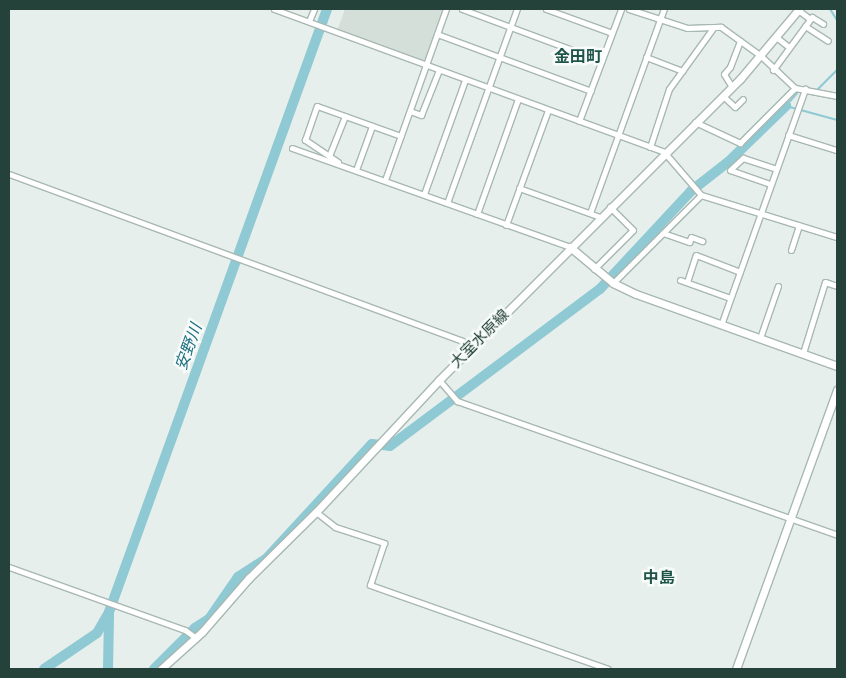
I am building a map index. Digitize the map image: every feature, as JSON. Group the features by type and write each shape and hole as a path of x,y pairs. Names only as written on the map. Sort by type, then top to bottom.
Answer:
{"main road":[{"name":"大室水原線","path":"161,669 316,512 439,380 664,152 732,87 761,56 799,9"},
{"path":"570,247 613,283 721,325 837,366"},
{"path":"736,669 837,390"}],"street":[{"path":"274,9 664,152 701,195 837,237"},
{"path":"310,22 314,9"},
{"path":"384,180 427,66 446,9"},
{"path":"462,9 470,10 510,28 602,61"},
{"path":"447,203 517,9"},
{"path":"546,9 612,33"},
{"path":"579,121 621,9"},
{"path":"628,9 687,28 721,27 761,56 773,70 795,88 837,96"},
{"path":"590,213 664,9"},
{"path":"799,9 810,19 812,17 823,24"},
{"path":"773,70 810,19"},
{"path":"805,26 828,41"},
{"path":"650,147 669,89 713,28"},
{"path":"437,34 591,91"},
{"path":"776,37 789,47"},
{"path":"732,87 724,74 740,41"},
{"path":"646,57 682,71"},
{"path":"410,111 421,115 439,70"},
{"path":"424,194 465,80"},
{"path":"695,122 740,143 795,88"},
{"path":"721,325 805,89"},
{"path":"723,96 735,107 743,99"},
{"path":"477,214 518,99"},
{"path":"344,166 305,140 317,106 401,136"},
{"path":"506,225 548,110"},
{"path":"329,156 345,116"},
{"path":"356,170 372,126"},
{"path":"788,134 836,150"},
{"path":"292,148 570,247"},
{"path":"770,184 730,170 743,158 776,169"},
{"path":"9,174 462,341 471,349"},
{"path":"519,188 600,217"},
{"path":"613,283 701,195"},
{"path":"594,269 633,230 610,208"},
{"path":"791,250 799,225"},
{"path":"663,233 689,242 691,237 702,241"},
{"path":"687,282 696,255 740,272"},
{"path":"680,280 730,298"},
{"path":"803,353 825,282 837,286"},
{"path":"760,338 778,286"},
{"path":"439,380 457,401 837,535"},
{"path":"316,512 335,527 384,543 370,585 608,669"},
{"path":"9,567 122,607 188,632 194,637"}],"shaded area":[{"path":"345,9 444,9 425,62 337,31"}],"waterway":[{"name":"安野川","path":"44,669 97,633 109,612 327,9"},
{"path":"830,9 837,20"},
{"path":"816,91 837,70"},
{"path":"803,92 798,92 786,106 837,120"},
{"path":"154,669 195,628 209,619 238,577 267,558 372,444 390,446 600,289 691,191 728,162 786,106"},
{"path":"108,669 109,615"}],"district":[{"name":"金田町","path":"578,57"},
{"name":"中島","path":"659,578"}]}
